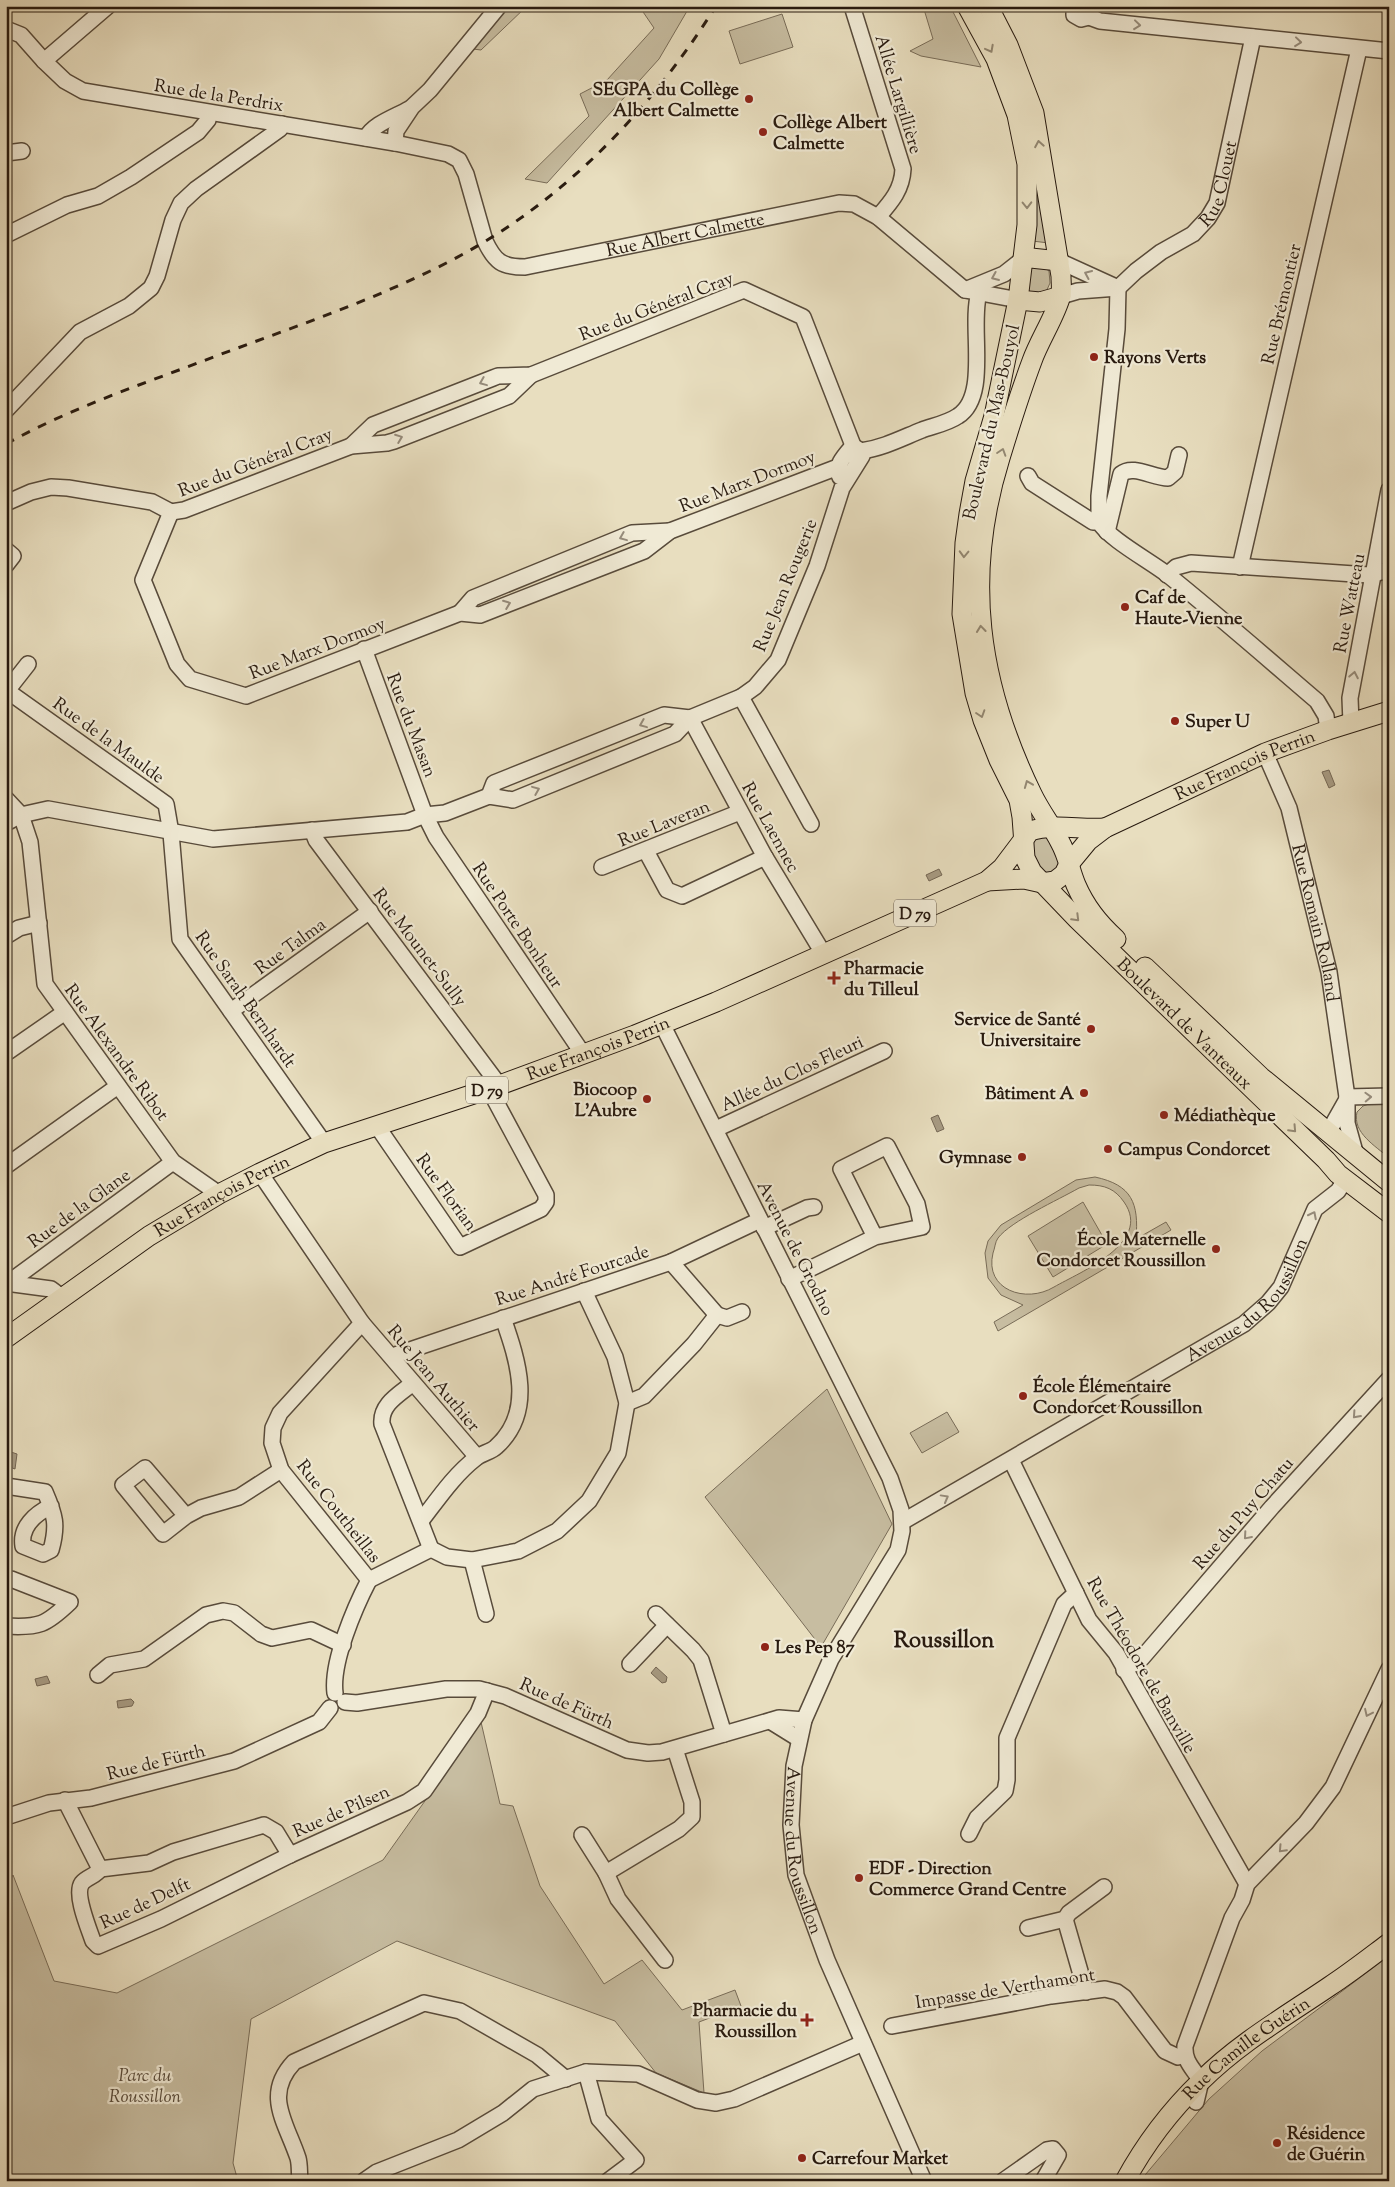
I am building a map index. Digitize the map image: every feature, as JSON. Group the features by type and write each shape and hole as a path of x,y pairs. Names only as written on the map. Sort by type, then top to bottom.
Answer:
{"main road":[{"name":"Boulevard du Mas-Bouyol","path":"967,6 996,59 1017,115 1027,164 1027,259 994,416 975,481 965,543 962,614 975,693 989,735 1019,800 1023,840"},
{"name":"Boulevard du Mas-Bouyol","path":"988,6 1008,45 1034,113 1059,261 1060,296 1032,360 985,511 979,563 979,610 982,640 997,708 1031,792 1051,827"},
{"path":"1027,259 1059,261"},
{"path":"1018,300 1040,302 1060,296"},
{"name":"Rue François Perrin","path":"986,881 1024,879 1042,883 1055,881 1060,878 1088,841 1105,828 1265,754 1328,730 1389,711"},
{"name":"Rue François Perrin","path":"6,1338 149,1236 260,1172 324,1144 494,1087 662,1024 824,953 986,881 1002,868 1030,831 1051,827 1084,830 1105,828"},
{"name":"Boulevard de Vanteaux","path":"1051,827 1065,852 1080,892 1100,924 1229,1048 1327,1146 1350,1166 1389,1182"},
{"name":"Boulevard de Vanteaux","path":"1023,840 1025,858 1032,872 1042,883 1203,1042 1350,1166 1389,1213"},
{"name":"Rue Camille Guérin","path":"1201,2081 1233,2053 1274,2022 1332,1985 1389,1943"},
{"name":"Rue Camille Guérin","path":"1196,2102 1332,1985"},
{"path":"1124,2181 1161,2126 1201,2081"},
{"path":"1133,2181 1196,2102"}],"street":[{"path":"44,61 108,6"},
{"path":"366,138 368,133 412,107 430,90 499,6"},
{"name":"Allée Largillière","path":"852,6 903,169 902,182 891,202 878,217"},
{"path":"1074,6 1073,12 1076,17 1084,19 1090,12 1100,21 1389,51"},
{"name":"Rue de la Perdrix","path":"6,30 21,35 65,81 83,91 210,114 366,138 448,154"},
{"name":"Rue Clouet","path":"1118,288 1136,271 1162,252 1193,234 1208,218 1217,203 1253,37"},
{"name":"Rue Brémontier","path":"1240,567 1359,49"},
{"path":"394,143 396,131 412,107"},
{"path":"6,235 67,204 98,196 122,182 198,132 208,120 210,114"},
{"path":"6,410 80,332 129,306 151,288 157,276 173,220 181,203 196,189 278,131 282,124"},
{"path":"6,153 22,151"},
{"name":"Rue Albert Calmette","path":"448,154 459,160 466,174 490,250 498,261 510,267 525,267 839,203 854,204 878,217 972,292"},
{"path":"972,292 1027,259"},
{"path":"1059,261 1118,288"},
{"path":"1060,296 1078,291 1118,288"},
{"path":"1103,527 1099,496 1117,329 1118,288"},
{"name":"Rue du Général Cray","path":"351,446 373,426 492,378 498,376 531,375 744,290 803,318 859,452"},
{"path":"972,292 1018,300"},
{"path":"843,472 845,455 851,448 859,452 876,449 959,416 972,401 976,375 975,309 972,292"},
{"name":"Rue du Général Cray","path":"171,512 184,510 351,446 388,443 509,396 531,375"},
{"path":"1103,527 1121,474 1126,471 1133,471 1168,478 1176,472 1179,455"},
{"name":"Rue Marx Dormoy","path":"460,613 473,598 632,533 670,531 843,472"},
{"name":"Rue Jean Rougerie","path":"6,823 21,815 48,809 213,839 407,822 425,815 445,813 489,796 513,800 675,734 690,718 740,697 755,687 778,660 817,566 843,472"},
{"path":"1028,476 1032,483 1103,527 1168,574 1317,701 1326,716 1328,730"},
{"path":"6,503 31,492 59,487 152,502 171,512"},
{"name":"Rue Watteau","path":"1351,723 1350,698 1382,571 1389,490"},
{"name":"Rue Marx Dormoy","path":"171,512 143,580 177,664 190,679 246,696 460,613 480,615 644,550 670,531"},
{"path":"6,550 13,556 6,565"},
{"path":"1168,574 1183,564 1369,575 1382,571"},
{"name":"Rue du Masan","path":"364,649 425,815"},
{"path":"7,691 28,664"},
{"name":"Rue de la Maulde","path":"7,691 166,804 172,833"},
{"path":"740,697 811,824"},
{"name":"Rue Jean Rougerie","path":"489,796 494,783 664,716 690,718"},
{"name":"Rue Laennec","path":"690,718 765,857 824,953"},
{"name":"Rue Romain Rolland","path":"1265,754 1289,808 1327,962 1347,1098 1350,1166"},
{"path":"6,799 21,815"},
{"name":"Rue Laveran","path":"602,868 740,812"},
{"name":"Rue Alexandre Ribot","path":"21,815 30,842 45,984 174,1162 186,1173 219,1194"},
{"name":"Rue Porte Bonheur","path":"425,815 436,837 583,1054"},
{"name":"Rue Mounet-Sully","path":"312,830 316,840 494,1075 494,1087"},
{"name":"Rue Sarah Bernhardt","path":"172,833 180,939 324,1144"},
{"path":"646,850 667,890 682,896 765,857"},
{"name":"Rue Talma","path":"232,1011 370,911"},
{"path":"6,936 19,928 39,923"},
{"path":"6,1053 64,1012"},
{"name":"Avenue de Grodno","path":"662,1024 895,1489"},
{"name":"Allée du Clos Fleuri","path":"716,1130 884,1052"},
{"path":"6,1166 118,1086"},
{"name":"Rue Florian","path":"377,1126 460,1248 541,1209 546,1202 546,1195 494,1087"},
{"path":"1327,1146 1347,1098 1389,1096"},
{"path":"789,1279 875,1237 922,1227 917,1204 888,1146 841,1169 875,1237"},
{"name":"Rue de la Glane","path":"7,1283 174,1162"},
{"name":"Avenue du Roussillon","path":"902,1522 1244,1324 1257,1314 1281,1287 1315,1209 1338,1191 1350,1166"},
{"path":"260,1172 362,1323"},
{"name":"Rue André Fourcade","path":"392,1356 671,1262 762,1224 807,1208 814,1208"},
{"path":"671,1262 717,1315 727,1318 742,1312"},
{"path":"7,1283 52,1288 64,1298"},
{"path":"413,1383 385,1407 382,1424 431,1549 447,1557 472,1560 518,1551 557,1531 589,1501 618,1452 627,1403 615,1357 584,1291"},
{"path":"627,1403 644,1396 694,1344 717,1315"},
{"path":"421,1521 448,1486 477,1457 495,1448 513,1428 521,1390 517,1360 503,1318"},
{"name":"Rue Jean Authier","path":"362,1323 477,1457"},
{"name":"Rue Coutheillas","path":"340,1697 333,1678 352,1612 369,1580 281,1470 272,1443 273,1428 280,1413 362,1323"},
{"name":"Rue du Puy Chatu","path":"1124,1670 1138,1661 1272,1508 1389,1379"},
{"name":"Rue Théodore de Banville","path":"1011,1460 1090,1620 1116,1653 1247,1884"},
{"path":"186,1516 201,1508 239,1497 281,1470"},
{"path":"6,1486 45,1492 51,1506"},
{"name":"Avenue du Roussillon","path":"895,1489 902,1522 900,1540 895,1556 832,1659 804,1720 794,1766 791,1825 796,1875 827,1960 924,2181"},
{"path":"369,1580 431,1549"},
{"path":"472,1560 486,1614"},
{"path":"6,1626 29,1627 51,1621 70,1602 11,1579"},
{"path":"970,1834 977,1818 1004,1791 1007,1780 1007,1738 1064,1604 1076,1592"},
{"path":"98,1675 110,1665 144,1659 206,1615 223,1611 234,1613 261,1634 272,1638 311,1630 343,1645"},
{"path":"630,1664 662,1619 694,1650 701,1660 724,1734"},
{"path":"1201,2081 1189,2066 1184,2055 1190,2029 1232,1918 1242,1900 1247,1884 1306,1823 1333,1787 1389,1668"},
{"name":"Rue de Fürth","path":"340,1697 357,1702 446,1689 469,1688 487,1691 505,1696 627,1750 648,1753 676,1749 779,1718 804,1720"},
{"name":"Rue de Pilsen","path":"100,1869 149,1862 173,1852 264,1825 276,1832 290,1855 407,1802 424,1791 478,1714 487,1691"},
{"name":"Rue Coutheillas","path":"330,1708 327,1701 331,1694 340,1697"},
{"name":"Rue de Fürth","path":"6,1817 65,1800 91,1798 234,1761 319,1722 327,1715 330,1708"},
{"path":"770,1721 799,1739"},
{"path":"606,1873 679,1829 692,1817 692,1802 676,1749"},
{"path":"65,1800 100,1869"},
{"path":"582,1835 606,1873 618,1899 664,1960"},
{"name":"Rue de Delft","path":"100,1869 97,1874 82,1883 78,1892 93,1941 98,1946 161,1919 290,1855"},
{"path":"1028,1928 1065,1919 1069,1913 1104,1887"},
{"path":"1065,1919 1086,1992"},
{"name":"Impasse de Verthamont","path":"892,2026 1051,1996 1105,1989 1117,1992 1124,1998 1165,2051 1178,2056 1184,2055"},
{"path":"300,2181 298,2160 280,2114 279,2082 284,2072 294,2062 424,2003 460,2011 537,2056 566,2079"},
{"path":"364,2181 377,2172 458,2140 503,2113 533,2089 586,2072 638,2074 698,2100 716,2103 734,2099 863,2043"},
{"path":"586,2072 599,2119 636,2160 608,2181"},
{"name":"Rue Camille Guérin","path":"1196,2102 1201,2081"},
{"path":"1002,2181 1047,2150 1053,2149 1058,2155 1043,2181"}],"green space":[{"path":"504,6 527,6 481,50 473,49"},
{"path":"639,6 690,6 659,59 547,183 525,179 589,116 580,94 607,80 654,28"},
{"path":"923,6 950,6 981,67 921,56 910,51 933,39"},
{"path":"782,14 793,47 740,64 729,31"},
{"path":"1035,179 1039,179 1049,243 1032,241"},
{"path":"1033,267 1045,268 1049,271 1050,283 1046,292 1031,294 1028,291 1029,272"},
{"path":"1046,835 1062,860 1057,872 1043,875 1035,867 1032,839"},
{"path":"1372,1103 1389,1103 1389,1158 1361,1133 1356,1120 1357,1112 1363,1106"},
{"path":"1095,1177 1108,1180 1125,1191 1134,1206 1137,1226 1136,1239 1166,1222 1171,1230 998,1331 994,1322 1023,1305 1001,1295 988,1278 985,1253 988,1241 1001,1225 1076,1180","holes":["1095,1185 1113,1191 1124,1202 1130,1217 1129,1230 1121,1243 1110,1254 1095,1264 1043,1292 1020,1293 1010,1290 1001,1284 995,1276 992,1266 996,1241 1004,1231 1079,1188"]},
{"path":"1083,1202 1107,1244 1053,1277 1028,1236"},
{"path":"827,1389 892,1524 821,1647 705,1497"},
{"path":"947,1412 959,1432 922,1453 910,1433"},
{"name":"Parc du Roussillon","path":"481,1722 500,1804 513,1806 540,1886 604,1984 642,1960 682,2010 735,1990 741,2006 699,2022 704,2093 656,2073 615,2021 397,1941 251,2019 233,2163 238,2181 6,2181 6,1887 13,1875 54,1981 117,1993 383,1860"},
{"path":"1389,1956 1389,2181 1140,2181 1209,2099 1262,2051"}],"shaded area":[{"path":"1329,770 1335,785 1329,788 1322,772"},
{"path":"939,869 942,875 929,881 926,875"},
{"path":"938,1115 944,1129 937,1132 931,1118"},
{"path":"11,1452 17,1454 15,1469 7,1466"},
{"path":"656,1667 667,1677 666,1682 662,1683 651,1673"},
{"path":"47,1676 50,1683 37,1686 35,1679"},
{"path":"131,1699 134,1702 132,1706 118,1708 117,1701"}],"railway":[{"path":"6,444 30,431 103,399 330,314 393,288 454,259 494,236 532,210 602,150 663,82 716,6"}],"place":[{"name":"SEGPA du Collège Albert Calmette","path":"749,99"},
{"name":"Collège Albert Calmette","path":"763,132"},
{"name":"Rayons Verts","path":"1094,357"},
{"name":"Caf de Haute-Vienne","path":"1125,607"},
{"name":"Super U","path":"1175,721"},
{"name":"Pharmacie du Tilleul","path":"834,978"},
{"name":"Service de Santé Universitaire","path":"1091,1029"},
{"name":"Bâtiment A","path":"1084,1093"},
{"name":"Biocoop L'Aubre","path":"647,1099"},
{"name":"Médiathèque","path":"1164,1115"},
{"name":"Campus Condorcet","path":"1108,1149"},
{"name":"Gymnase","path":"1022,1157"},
{"name":"École Maternelle Condorcet Roussillon","path":"1216,1249"},
{"name":"École Élémentaire Condorcet Roussillon","path":"1023,1396"},
{"name":"Les Pep 87","path":"765,1647"},
{"name":"EDF - Direction Commerce Grand Centre","path":"859,1878"},
{"name":"Pharmacie du Roussillon","path":"807,2020"},
{"name":"Résidence de Guérin","path":"1277,2143"},
{"name":"Carrefour Market","path":"802,2158"}],"district":[{"name":"Roussillon","path":"944,1639"}]}
